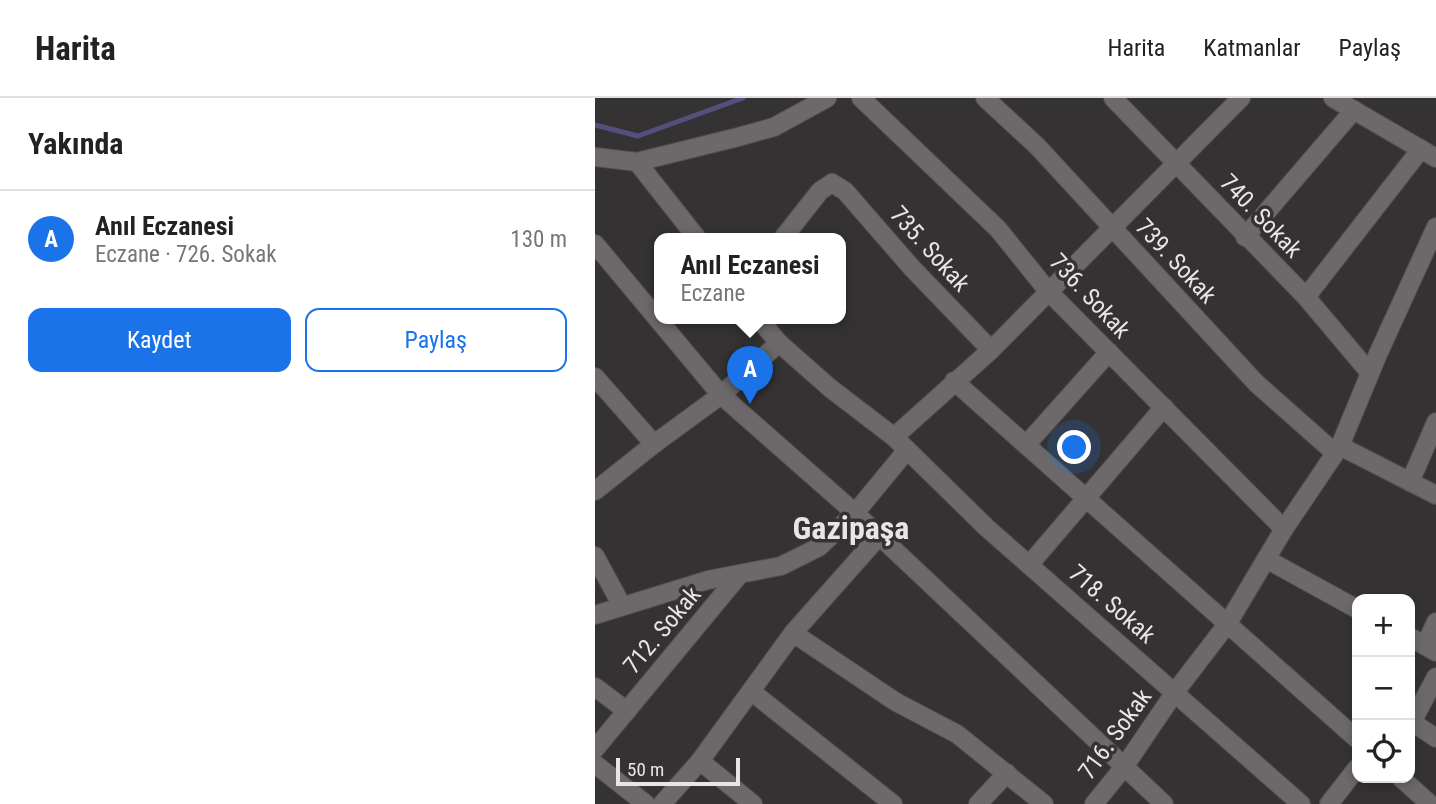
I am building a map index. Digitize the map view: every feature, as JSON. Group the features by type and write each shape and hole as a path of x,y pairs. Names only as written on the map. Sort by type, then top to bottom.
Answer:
{"street":[{"path":"595,157 637,162 774,127 827,98"},
{"name":"739. Sokak","path":"985,98 1037,146 1256,383 1337,449 1436,495"},
{"name":"740. Sokak","path":"1113,98 1306,297 1370,373"},
{"path":"894,437 991,350 1111,226 1241,98"},
{"path":"1306,297 1428,154 1333,98"},
{"name":"736. Sokak","path":"867,100 998,229 1048,290 1284,528"},
{"path":"1245,236 1354,110"},
{"path":"637,162 693,233"},
{"name":"735. Sokak","path":"787,233 820,191 832,183 845,191 912,268 991,350"},
{"name":"716. Sokak","path":"1094,804 1228,623 1284,528 1337,449 1436,228"},
{"path":"595,244 654,315"},
{"path":"662,324 721,395 855,513 1164,804"},
{"name":"718. Sokak","path":"763,324 779,343 830,388 894,437 986,527 1301,804"},
{"path":"595,491 721,395 779,343"},
{"path":"1026,445 1109,352"},
{"path":"595,376 654,444"},
{"path":"954,381 1352,734"},
{"path":"1030,565 1164,407"},
{"path":"1410,482 1436,422"},
{"path":"595,615 708,580 781,566 819,547 855,513 907,450"},
{"path":"662,804 700,761 793,633 879,536"},
{"path":"595,556 622,606"},
{"path":"1266,559 1352,606"},
{"name":"712. Sokak","path":"595,749 740,574"},
{"path":"1424,645 1436,622"},
{"path":"793,633 896,702 957,734 1044,804"},
{"path":"1436,677 1412,722 1436,738"},
{"path":"595,687 627,711"},
{"path":"752,692 893,804"},
{"path":"700,761 753,804"},
{"path":"595,764 646,804"},
{"path":"978,804 1007,773"},
{"path":"1329,804 1352,774"},
{"path":"1407,783 1430,804"}],"waterway":[{"path":"595,125 638,136 743,98"}],"place":[{"name":"Anıl Eczanesi","path":"750,404"}],"district":[{"name":"Gazipaşa","path":"851,528"}]}
